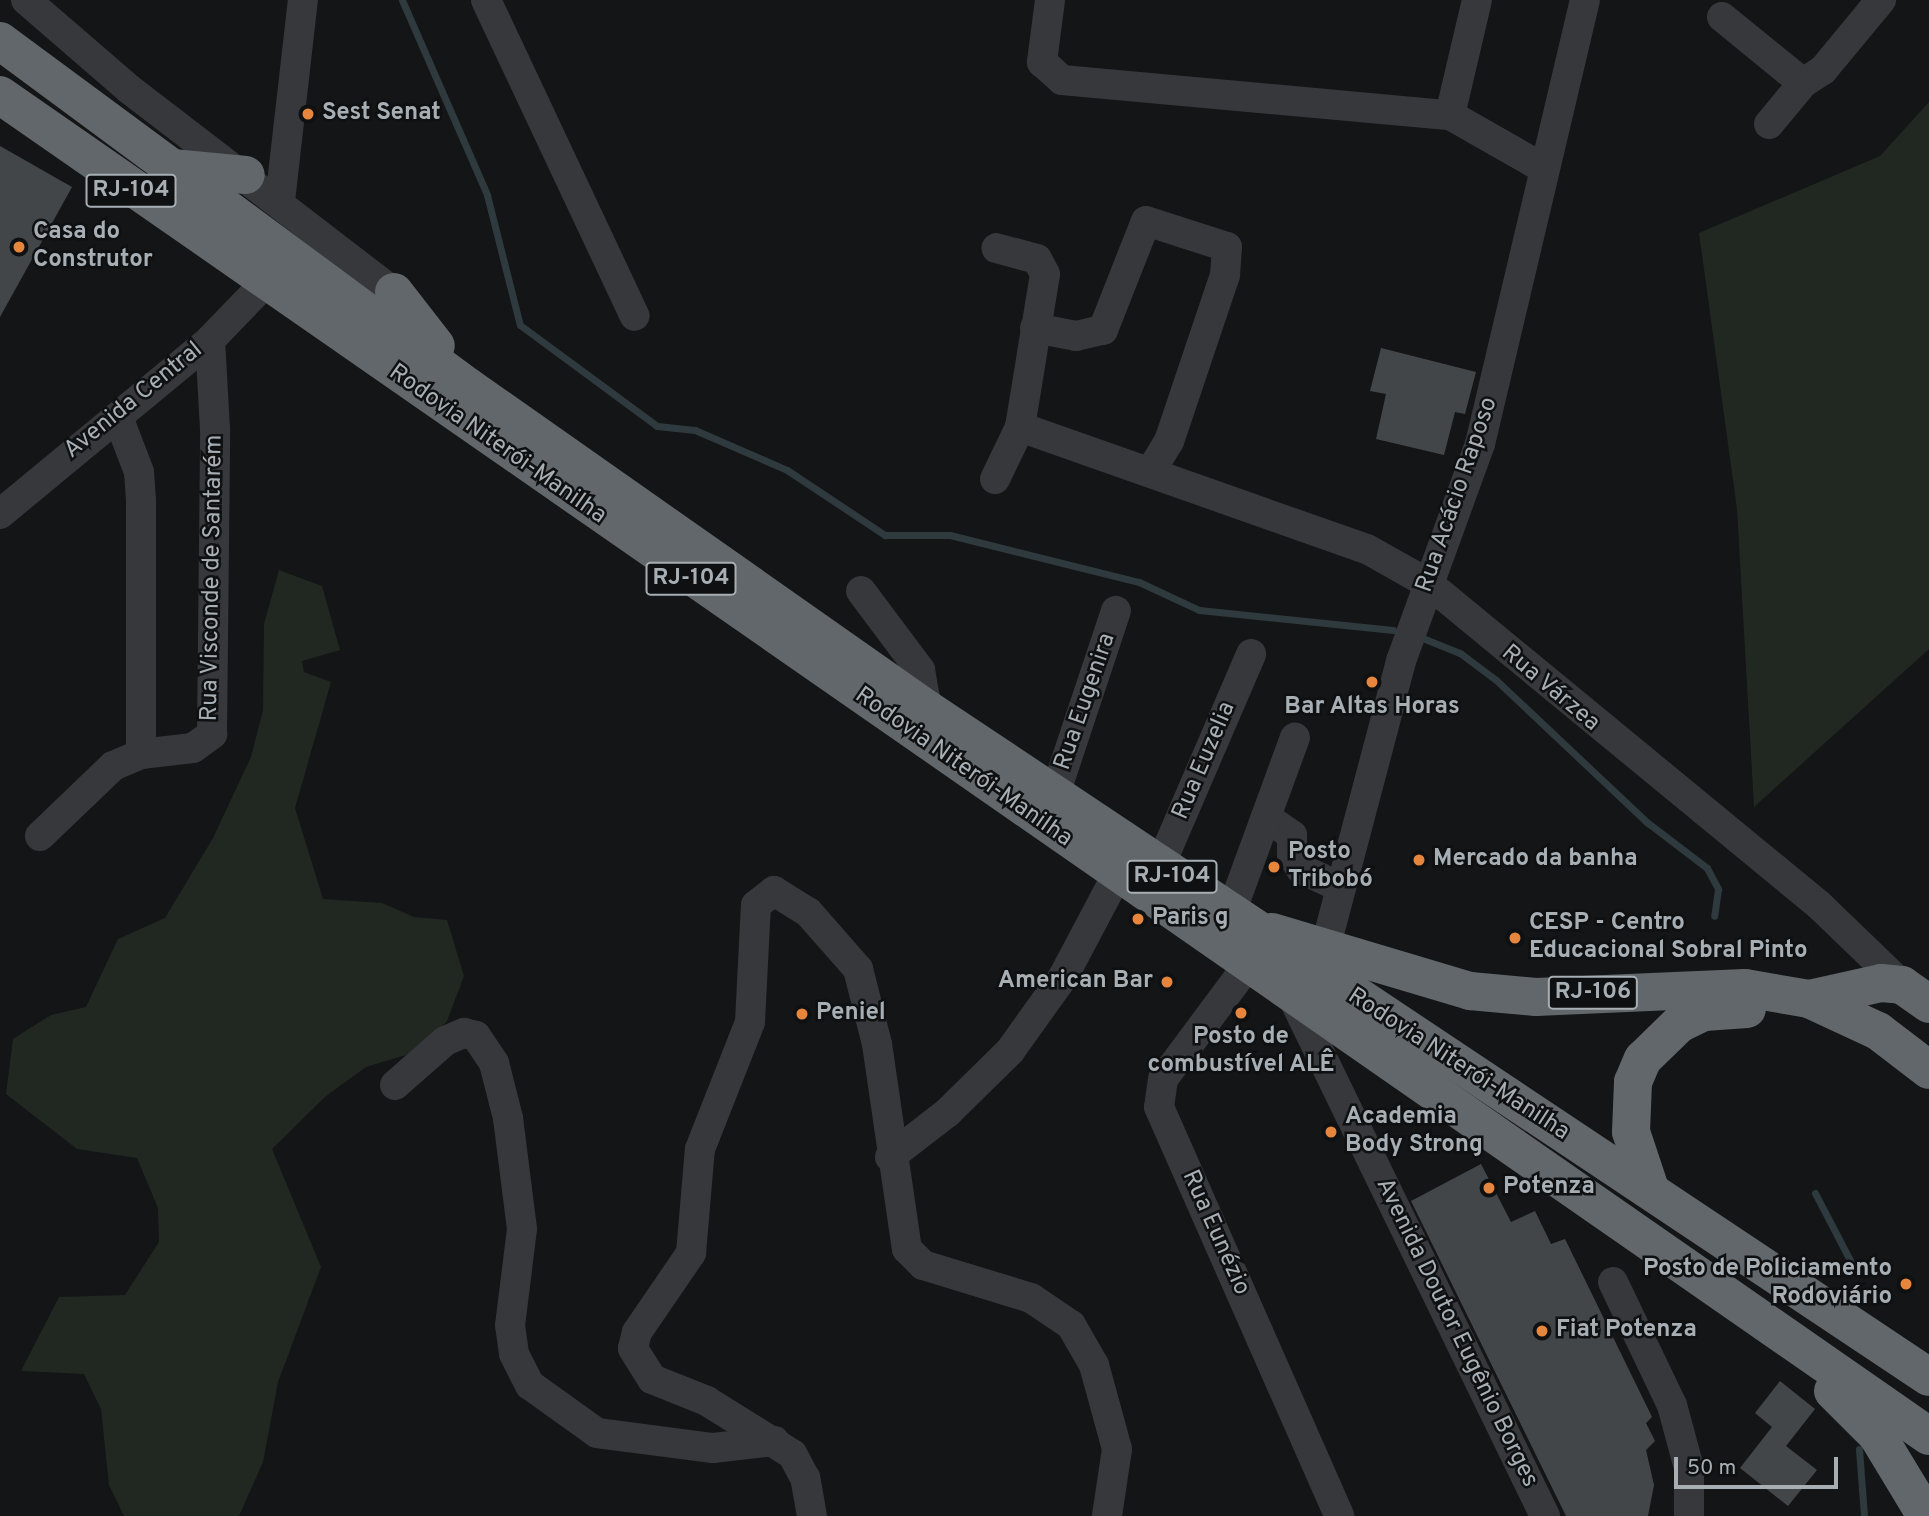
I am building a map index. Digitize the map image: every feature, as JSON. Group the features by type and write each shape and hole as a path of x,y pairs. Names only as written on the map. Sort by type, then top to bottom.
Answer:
{"highway":[{"name":"Rodovia Niterói-Manilha","path":"0,41 467,386 927,709 1055,794 1159,868 1650,1189 1929,1377"},
{"name":"Rodovia Niterói-Manilha","path":"2,107 264,284 1248,965 1294,1000 1929,1436"},
{"path":"170,168 246,175"},
{"path":"394,292 467,386"},
{"name":"RJ-106","path":"1238,920 1470,991 1536,996 1745,988 1809,999 1878,1031 1929,1069"},
{"path":"1809,999 1881,983 1916,995"},
{"name":"RJ-106","path":"1650,1189 1631,1132 1633,1082 1658,1039 1704,1012 1770,1011 1832,1023 1863,1039 1929,1096"},
{"path":"1765,1323 1877,1435 1926,1516"}],"street":[{"path":"26,0 129,89 280,201 394,292"},
{"path":"280,201 303,0"},
{"path":"486,0 635,316"},
{"path":"1050,0 1042,62 1062,80 1450,115 1543,168"},
{"path":"1450,115 1476,0"},
{"name":"Rua Acácio Raposo","path":"1326,945 1338,886 1401,661 1480,444 1543,168 1585,0"},
{"path":"1769,124 1803,83 1817,75 1881,0"},
{"path":"1722,17 1803,83"},
{"path":"1035,328 1076,336 1103,330 1146,222 1227,247 1225,275 1170,441 1152,469"},
{"path":"995,479 1020,427 1043,264 996,248"},
{"name":"Avenida Central","path":"0,514 210,340 264,284"},
{"name":"Rua Visconde de Santarém","path":"40,836 92,782 141,754 193,748 212,734 215,429 210,340"},
{"path":"118,417 139,472 141,500 141,754"},
{"name":"Rua Várzea","path":"1020,427 1152,469 1367,549 1429,584 1819,905 1916,995"},
{"path":"861,590 920,670 927,709"},
{"name":"Rua Eugenira","path":"1055,794 1116,611"},
{"name":"Rua Euzelia","path":"1159,868 1251,654"},
{"path":"1238,920 1266,817 1295,737"},
{"path":"1266,817 1292,835 1292,855 1301,869 1338,886"},
{"path":"890,1157 947,1113 1010,1051 1063,977 1117,875"},
{"path":"812,1516 805,1478 775,1441 707,1401 652,1379 633,1348 637,1332 691,1253 700,1149 750,1022 756,905 765,892 784,895 808,912 858,969 877,1044 890,1157 907,1249 923,1265 1031,1298 1072,1325 1094,1365 1117,1449 1107,1516"},
{"name":"Rua Eunézio","path":"1248,965 1163,1079 1159,1107 1339,1516"},
{"name":"Avenida Doutor Eugênio Borges","path":"1294,1000 1545,1516"},
{"path":"395,1085 454,1035 476,1036 490,1055 508,1118 522,1229 510,1325 514,1354 530,1385 597,1433 713,1448 775,1441"},
{"path":"1613,1282 1672,1405 1689,1468 1689,1516"}],"shaded area":[{"path":"1929,102 1929,649 1754,807 1737,509 1699,233 1880,156"},
{"path":"279,570 322,586 340,650 302,661 304,672 331,682 295,808 323,899 382,903 414,917 447,920 464,976 447,1021 419,1051 366,1067 326,1096 272,1149 321,1267 278,1382 263,1462 239,1516 124,1516 109,1485 101,1409 84,1374 21,1371 59,1297 125,1295 159,1242 158,1208 137,1158 77,1149 6,1094 13,1039 51,1015 86,1007 118,939 165,918 213,838 251,757 263,710 264,624"}],"building":[{"name":"Casa do Construtor","path":"0,146 72,187 0,317"},
{"path":"1381,348 1476,372 1465,414 1455,412 1444,455 1376,439 1386,394 1370,391"},
{"name":"Fiat Potenza","path":"1481,1164 1511,1222 1535,1211 1551,1244 1565,1239 1652,1417 1646,1423 1655,1441 1646,1450 1654,1485 1648,1516 1566,1516 1411,1201"},
{"path":"1780,1381 1815,1409 1786,1446 1817,1470 1788,1506 1740,1468 1772,1427 1755,1413"}],"waterway":[{"path":"402,0 487,195 520,325 657,426 695,430 787,470 885,535 950,535 1139,582 1199,610 1393,630"},
{"path":"1425,639 1460,653 1496,680 1648,823 1707,868 1718,889 1714,916"},
{"path":"1815,1193 1854,1268"},
{"path":"1859,1449 1864,1516"}],"place":[{"name":"Sest Senat","path":"308,114"},
{"name":"Casa do Construtor","path":"19,247"},
{"name":"Bar Altas Horas","path":"1372,682"},
{"name":"Mercado da banha","path":"1419,860"},
{"name":"Posto Tribobó","path":"1274,867"},
{"name":"Paris g","path":"1138,919"},
{"name":"CESP - Centro Educacional Sobral Pinto","path":"1515,938"},
{"name":"American Bar","path":"1167,982"},
{"name":"Posto de combustível ALÊ","path":"1241,1013"},
{"name":"Peniel","path":"802,1014"},
{"name":"Academia Body Strong","path":"1331,1132"},
{"name":"Potenza","path":"1489,1188"},
{"name":"Posto de Policiamento Rodoviário","path":"1906,1284"},
{"name":"Fiat Potenza","path":"1542,1331"}]}
